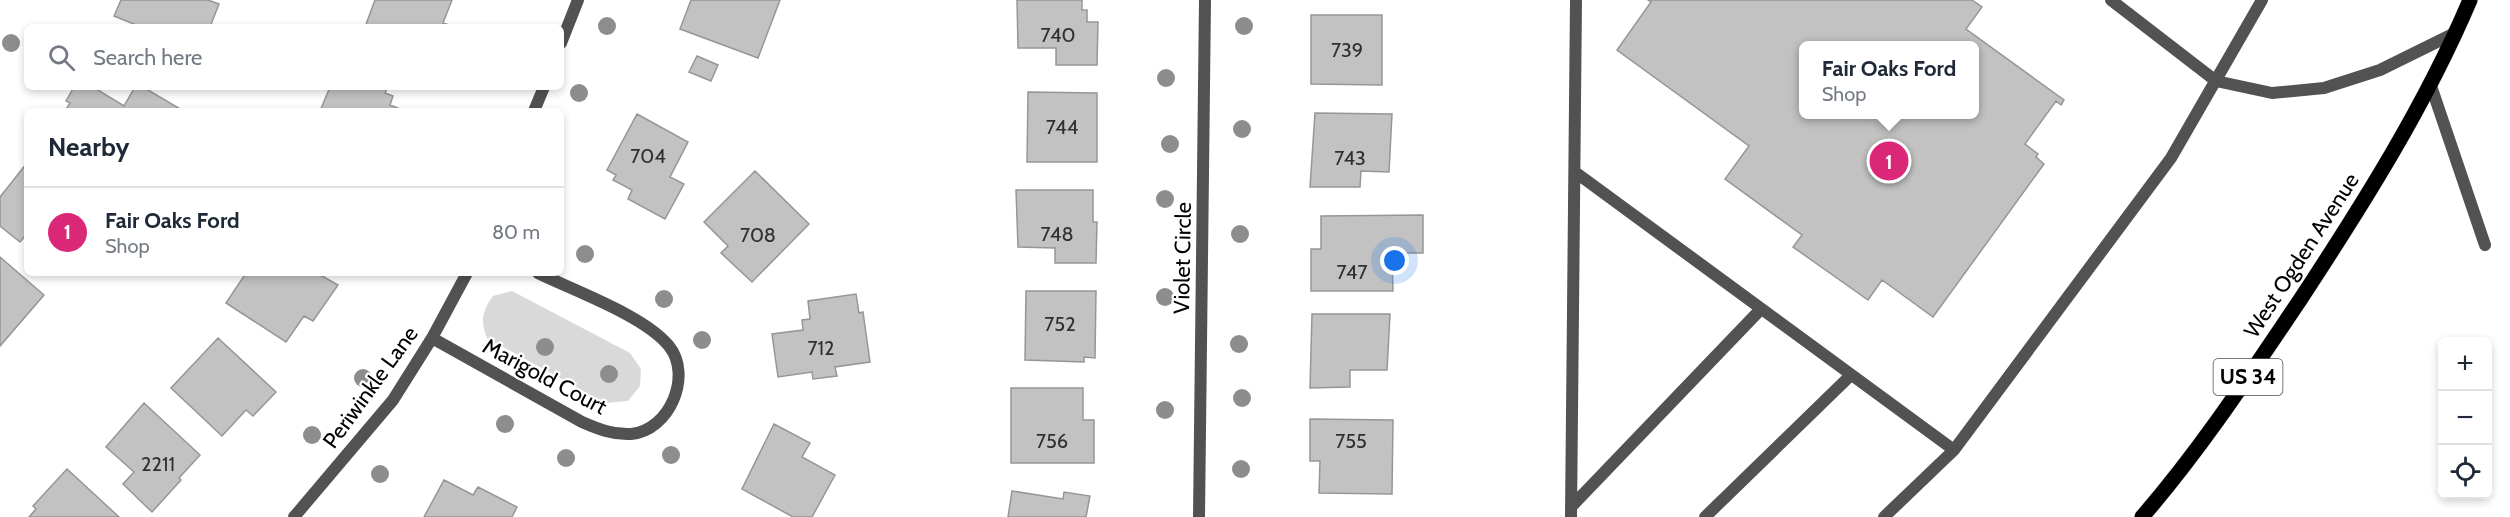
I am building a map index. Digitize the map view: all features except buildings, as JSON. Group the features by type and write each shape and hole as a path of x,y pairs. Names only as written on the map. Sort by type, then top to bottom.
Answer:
{"main road":[{"name":"West Ogden Avenue","path":"2142,517 2233,400 2340,240 2406,130 2457,32 2470,0"}],"street":[{"path":"564,35 578,0"},
{"name":"Violet Circle","path":"1199,517 1205,0"},
{"path":"1571,512 1576,0"},
{"path":"2111,0 2216,81 2272,93 2324,88 2380,70 2457,32"},
{"path":"1884,517 1954,450 2171,158 2262,0"},
{"path":"2430,83 2485,245"},
{"path":"535,108 543,90"},
{"path":"1575,172 1954,450"},
{"name":"Periwinkle Lane","path":"294,517 393,400 432,338 465,276"},
{"name":"Marigold Court","path":"432,338 582,422 608,433 633,434 657,422 675,400 679,371 671,348 653,329 544,276"},
{"path":"1571,512 1761,309"},
{"path":"1705,517 1851,375"}],"shaded area":[{"path":"512,291 630,353 641,369 640,386 628,401 605,403 487,338 483,326 486,306 493,296"}],"place":[{"name":"Fair Oaks Ford","path":"1889,161"}]}
